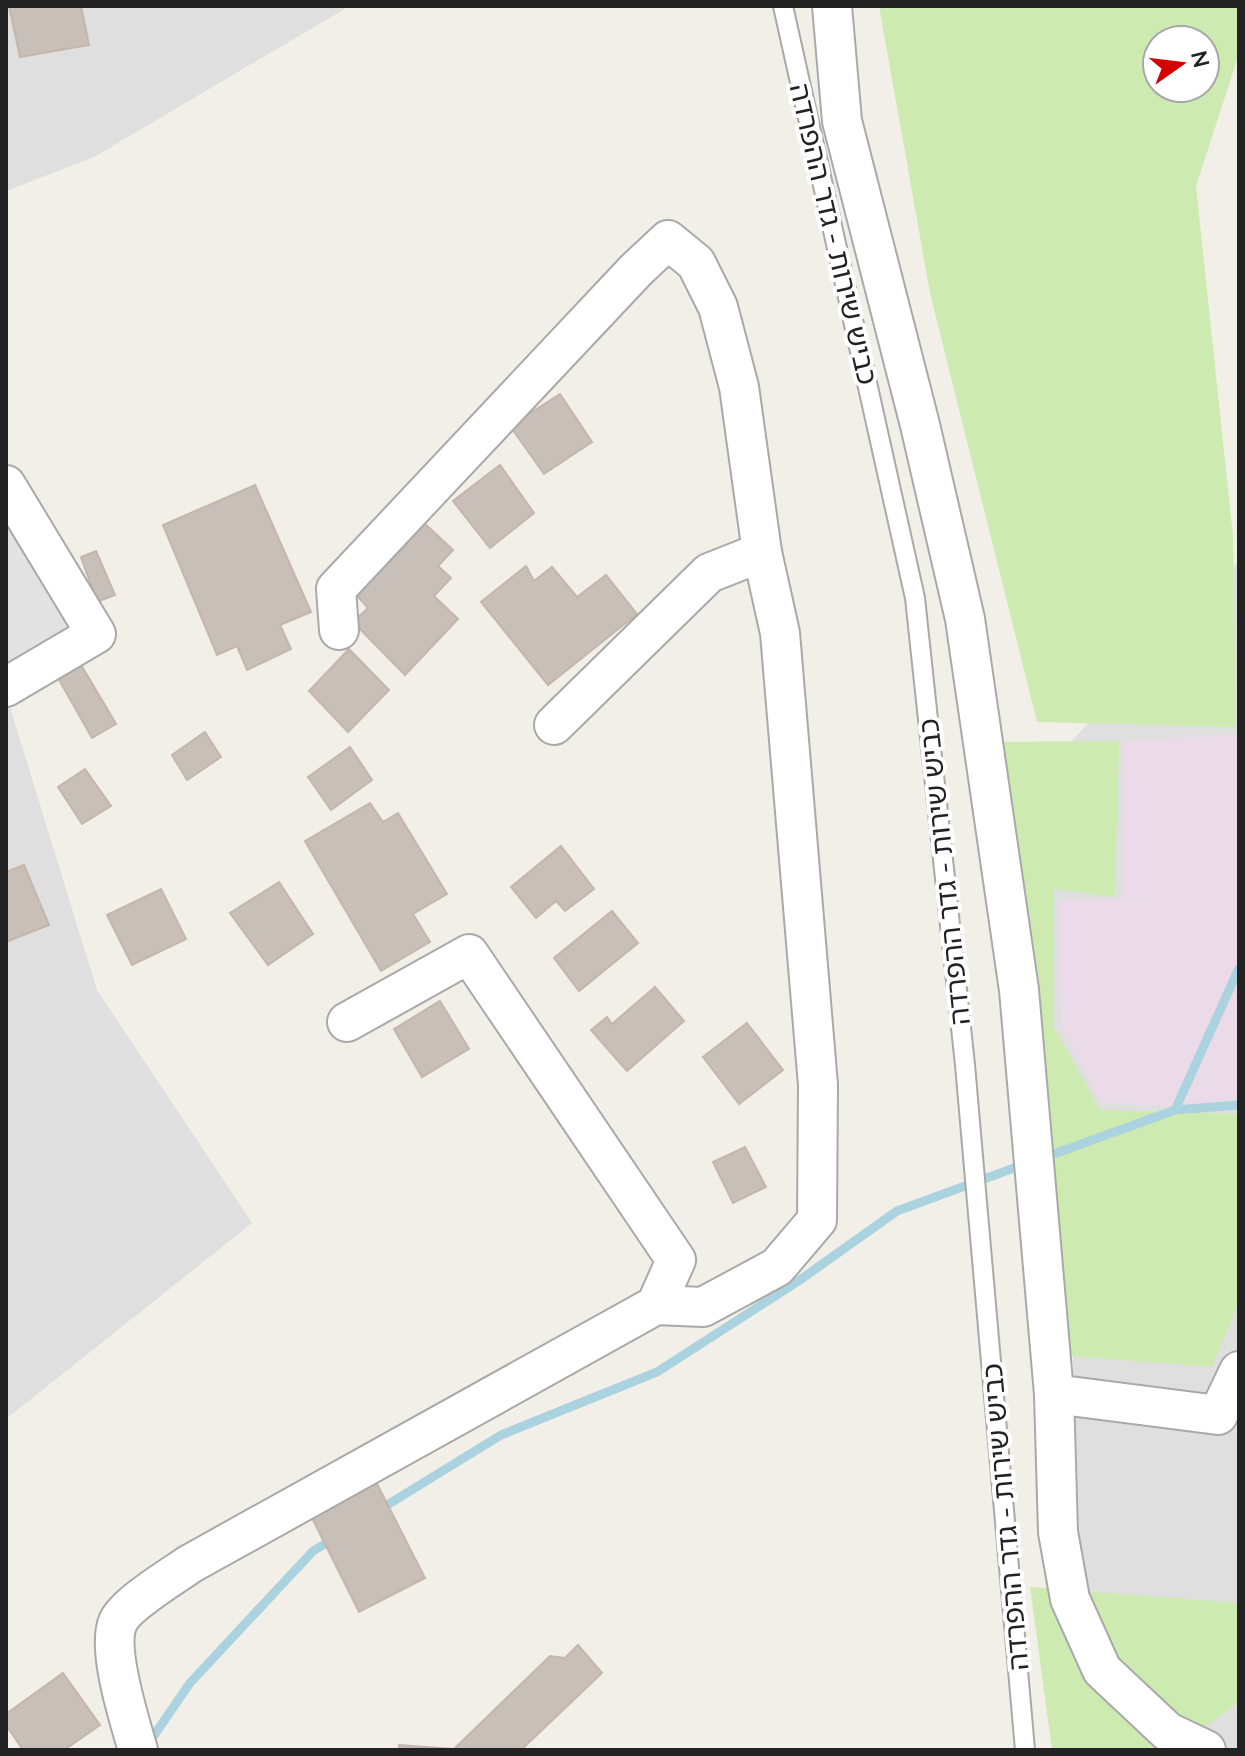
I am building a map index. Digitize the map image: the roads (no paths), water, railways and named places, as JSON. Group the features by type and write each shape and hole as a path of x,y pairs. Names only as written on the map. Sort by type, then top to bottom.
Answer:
{"street":[{"path":"832,6 842,121 920,425 965,619 1019,990 1054,1394 1058,1532 1070,1599 1102,1670 1168,1732 1206,1750"},
{"path":"138,1750 115,1657 118,1622 138,1601 190,1564 656,1305 703,1307 777,1267 817,1220 818,1085 780,633 762,552 739,387 718,307 696,263 668,240 636,270 336,589 339,630"},
{"path":"6,687 96,634 10,499"},
{"path":"554,725 709,573 762,552"},
{"path":"347,1022 469,954 676,1260 656,1305"},
{"path":"1054,1394 1229,1416 1239,1371"}],"lane":[{"name":"כביש שירות - גדר ההפרדה","path":"783,6 915,598 965,1065 1025,1750"}],"waterway":[{"path":"1175,1110 1239,968"},
{"path":"1043,1158 1175,1110 1239,1105"},
{"path":"379,1510 501,1435 657,1372 797,1282 897,1211 1025,1164"},
{"path":"148,1744 190,1683 313,1551 333,1539"}]}
